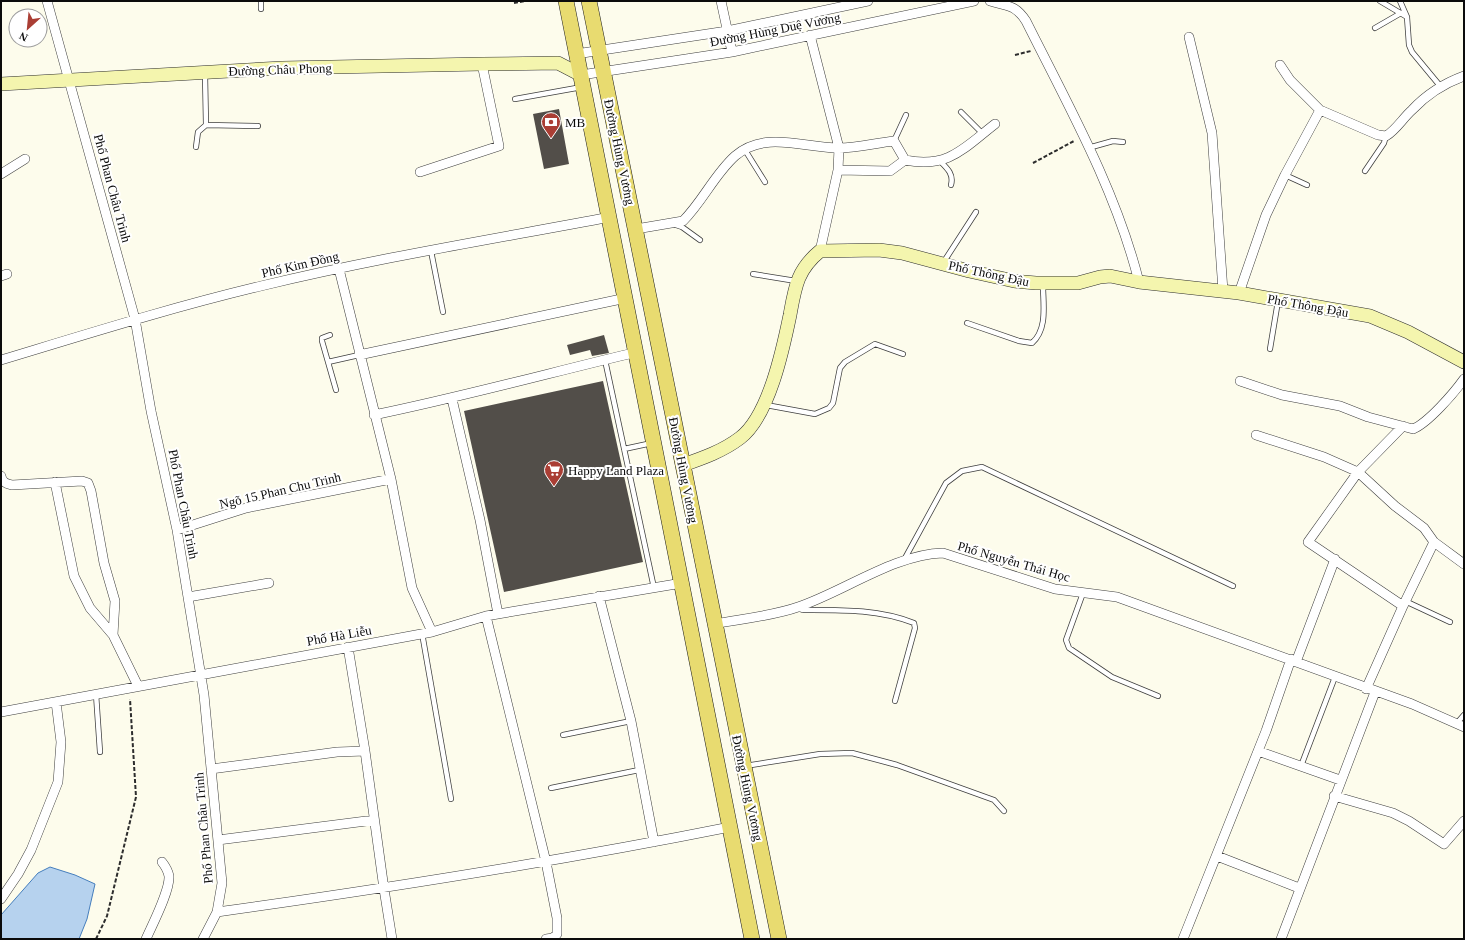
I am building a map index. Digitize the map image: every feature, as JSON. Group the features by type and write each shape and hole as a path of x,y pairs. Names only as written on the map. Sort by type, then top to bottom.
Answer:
{"main road":[{"name":"Đường Hùng Vương","path":"566,1 637,352 752,939"},
{"name":"Đường Hùng Vương","path":"588,1 636,229 714,624 779,939"},
{"path":"706,708 731,703"}],"street":[{"name":"Phố Phan Châu Trinh","path":"47,1 135,319 151,411 177,530 201,674 222,883 217,912 203,939"},
{"path":"721,1 732,52"},
{"name":"Đường Hùng Duệ Vương","path":"576,54 727,31 868,1"},
{"name":"Đường Hùng Duệ Vương","path":"582,81 603,72 732,52 974,1"},
{"path":"990,1 1010,6 1019,11 1040,48 1088,148 1132,253 1139,282"},
{"path":"683,465 724,449 741,438 756,422 764,404 780,353 796,281 806,265 820,251 838,170 838,148 810,35"},
{"path":"1189,37 1212,133 1223,291"},
{"name":"Đường Châu Phong","path":"1,84 282,68 558,64 576,54"},
{"path":"420,172 499,146 482,64"},
{"name":"Đường Châu Phong","path":"558,64 582,81"},
{"path":"1280,65 1290,80 1320,110 1378,135 1386,136 1413,108 1441,87 1464,76"},
{"path":"1239,293 1266,215 1285,175 1320,110"},
{"path":"838,170 890,171 905,160 921,163 940,161 950,158 995,124"},
{"path":"636,229 683,220 722,169 745,150 754,146 783,141 838,148 894,141 905,160"},
{"path":"1,174 25,159"},
{"name":"Phố Kim Đồng","path":"1,360 135,319 262,286 340,269 610,217"},
{"name":"Phố Thông Đậu","path":"820,251 890,251 1014,281 1078,283 1110,276 1139,282 1239,293 1370,316 1415,336 1464,362"},
{"path":"340,269 359,355 391,479 412,588 432,632"},
{"path":"359,355 626,298"},
{"path":"374,415 452,399 637,352"},
{"path":"1240,381 1282,395 1340,406 1368,417 1413,429 1419,426 1463,383"},
{"path":"452,399 480,520 498,614"},
{"path":"1403,426 1358,472 1308,542 1335,558 1362,580 1404,603"},
{"path":"1256,435 1324,457 1358,472 1395,506 1424,528 1434,542 1464,564"},
{"path":"1,476 2,480 6,484 82,481 88,483 90,486 104,563 115,601 113,635"},
{"name":"Ngõ 15 Phan Chu Trinh","path":"177,530 246,508 391,479"},
{"path":"55,482 74,576 90,608 113,635 133,687"},
{"path":"1281,939 1340,780 1370,690 1404,603 1434,542"},
{"name":"Phố Nguyễn Thái Học","path":"714,624 797,608 903,561 935,553 943,553 1055,589 1118,597 1294,660 1335,677 1412,704 1461,724"},
{"path":"1183,939 1335,558"},
{"path":"188,597 269,583"},
{"name":"Phố Hà Liễu","path":"1,712 432,632 486,616 682,583"},
{"path":"599,596 631,721 639,770 654,842"},
{"path":"486,616 546,862 558,930 553,938 546,939"},
{"path":"348,647 365,751 392,939"},
{"path":"1,899 18,874 31,850 58,782 61,742 56,702"},
{"path":"211,769 337,752 365,751"},
{"path":"1258,751 1340,780"},
{"path":"1334,796 1393,813 1409,821 1444,844 1464,821"},
{"path":"218,840 374,820"},
{"path":"217,912 384,889 546,862 730,827"},
{"path":"1217,856 1300,888"},
{"path":"146,939 160,909 169,878 166,867 162,862"}],"lane":[{"path":"261,1 261,9"},
{"path":"1380,1 1407,17"},
{"path":"1400,1 1407,17 1409,45 1412,52 1441,87"},
{"path":"1375,28 1401,13"},
{"path":"205,72 206,125"},
{"path":"515,99 582,81"},
{"path":"961,112 983,134"},
{"path":"894,141 906,115"},
{"path":"196,147 198,132 206,125 258,126"},
{"path":"1365,170 1384,143 1386,136"},
{"path":"1088,148 1113,141 1123,142"},
{"path":"745,150 765,182"},
{"path":"940,161 951,173 951,184"},
{"path":"1285,175 1307,185"},
{"path":"943,263 976,212"},
{"path":"668,223 682,228 700,240"},
{"path":"431,251 443,312"},
{"path":"753,274 796,281"},
{"path":"967,323 1019,341 1032,342 1037,338 1044,322 1043,283"},
{"path":"1270,349 1278,300"},
{"path":"330,335 322,338 322,340 336,390"},
{"path":"764,404 815,414 829,408 833,403 837,376 845,362 875,344 903,354"},
{"path":"328,362 359,355"},
{"path":"605,360 654,588"},
{"path":"624,449 654,443"},
{"path":"903,561 946,483 962,471 982,467 1233,586"},
{"path":"1083,593 1066,640 1069,648 1112,677 1158,696"},
{"path":"1404,603 1450,622"},
{"path":"797,608 803,610 848,610 896,616 914,623 915,628 895,701"},
{"path":"422,633 451,799"},
{"path":"1301,766 1335,677"},
{"path":"96,694 100,752"},
{"path":"1461,724 1464,715"},
{"path":"563,735 631,721"},
{"path":"744,766 820,754 852,753 897,765 994,800 1004,811"},
{"path":"551,788 639,770"}],"path":[{"path":"514,4 526,1"},
{"path":"1015,55 1040,48"},
{"path":"1034,163 1082,137"},
{"path":"96,939 107,916 136,797 133,687"}],"water":[{"path":"50,867 75,875 95,884 87,919 79,939 1,939 1,915 38,873"}],"building":[{"name":"MB","path":"559,109 569,164 544,169 533,114"},
{"path":"604,335 609,353 592,356 590,350 570,355 567,345"},
{"name":"Happy Land Plaza","path":"603,381 643,562 504,592 464,411"}],"place":[{"name":"MB","path":"551,139"},
{"name":"Happy Land Plaza","path":"554,487"}]}
